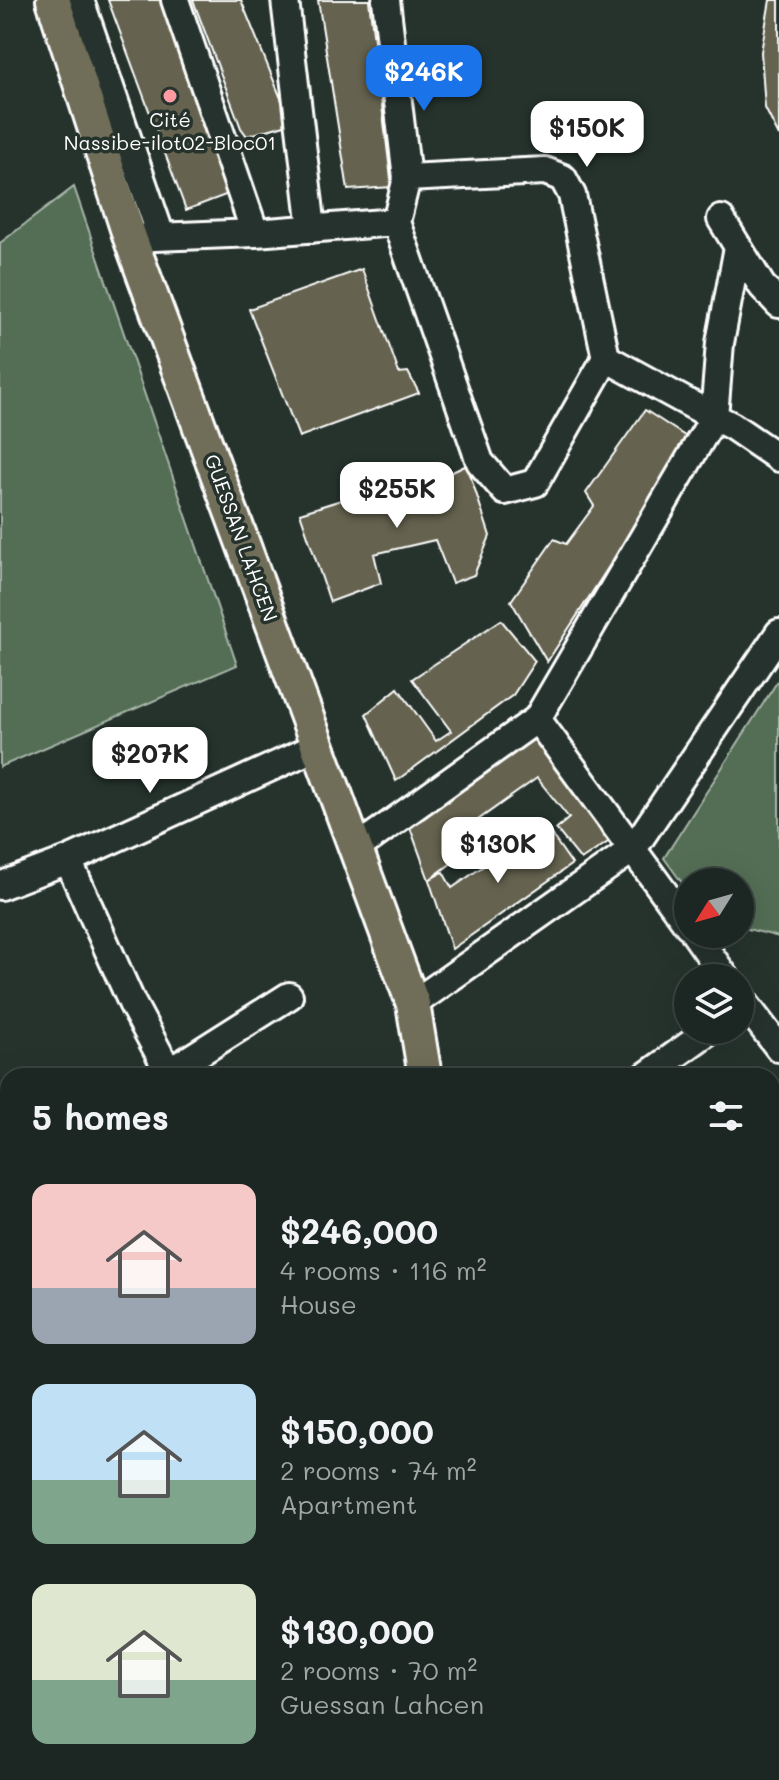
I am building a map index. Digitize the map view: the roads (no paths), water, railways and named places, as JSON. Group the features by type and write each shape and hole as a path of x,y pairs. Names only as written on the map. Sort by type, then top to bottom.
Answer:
{"main road":[{"name":"GUESSAN LAHCEN","path":"53,0 130,238 413,1004 424,1068"}],"street":[{"path":"80,0 161,236"},
{"path":"175,0 255,233"},
{"path":"285,0 312,229"},
{"path":"386,0 407,178 396,222 480,462 505,491 535,483 606,358 572,195 563,178 545,171 407,178"},
{"path":"721,219 762,286 779,304"},
{"path":"130,238 255,233 396,222"},
{"path":"354,850 537,719 714,417 720,343 738,247"},
{"path":"606,358 732,426 779,458"},
{"path":"413,1004 633,849 779,633"},
{"path":"537,719 674,906"},
{"path":"0,886 68,860 318,746"},
{"path":"68,860 132,1003 167,1068"},
{"path":"179,1068 289,996"},
{"path":"754,1018 779,1048"},
{"path":"657,1068 691,1044"}],"place":[{"name":"Cité Nassibe-ilot02-Bloc01","path":"170,96"}]}
